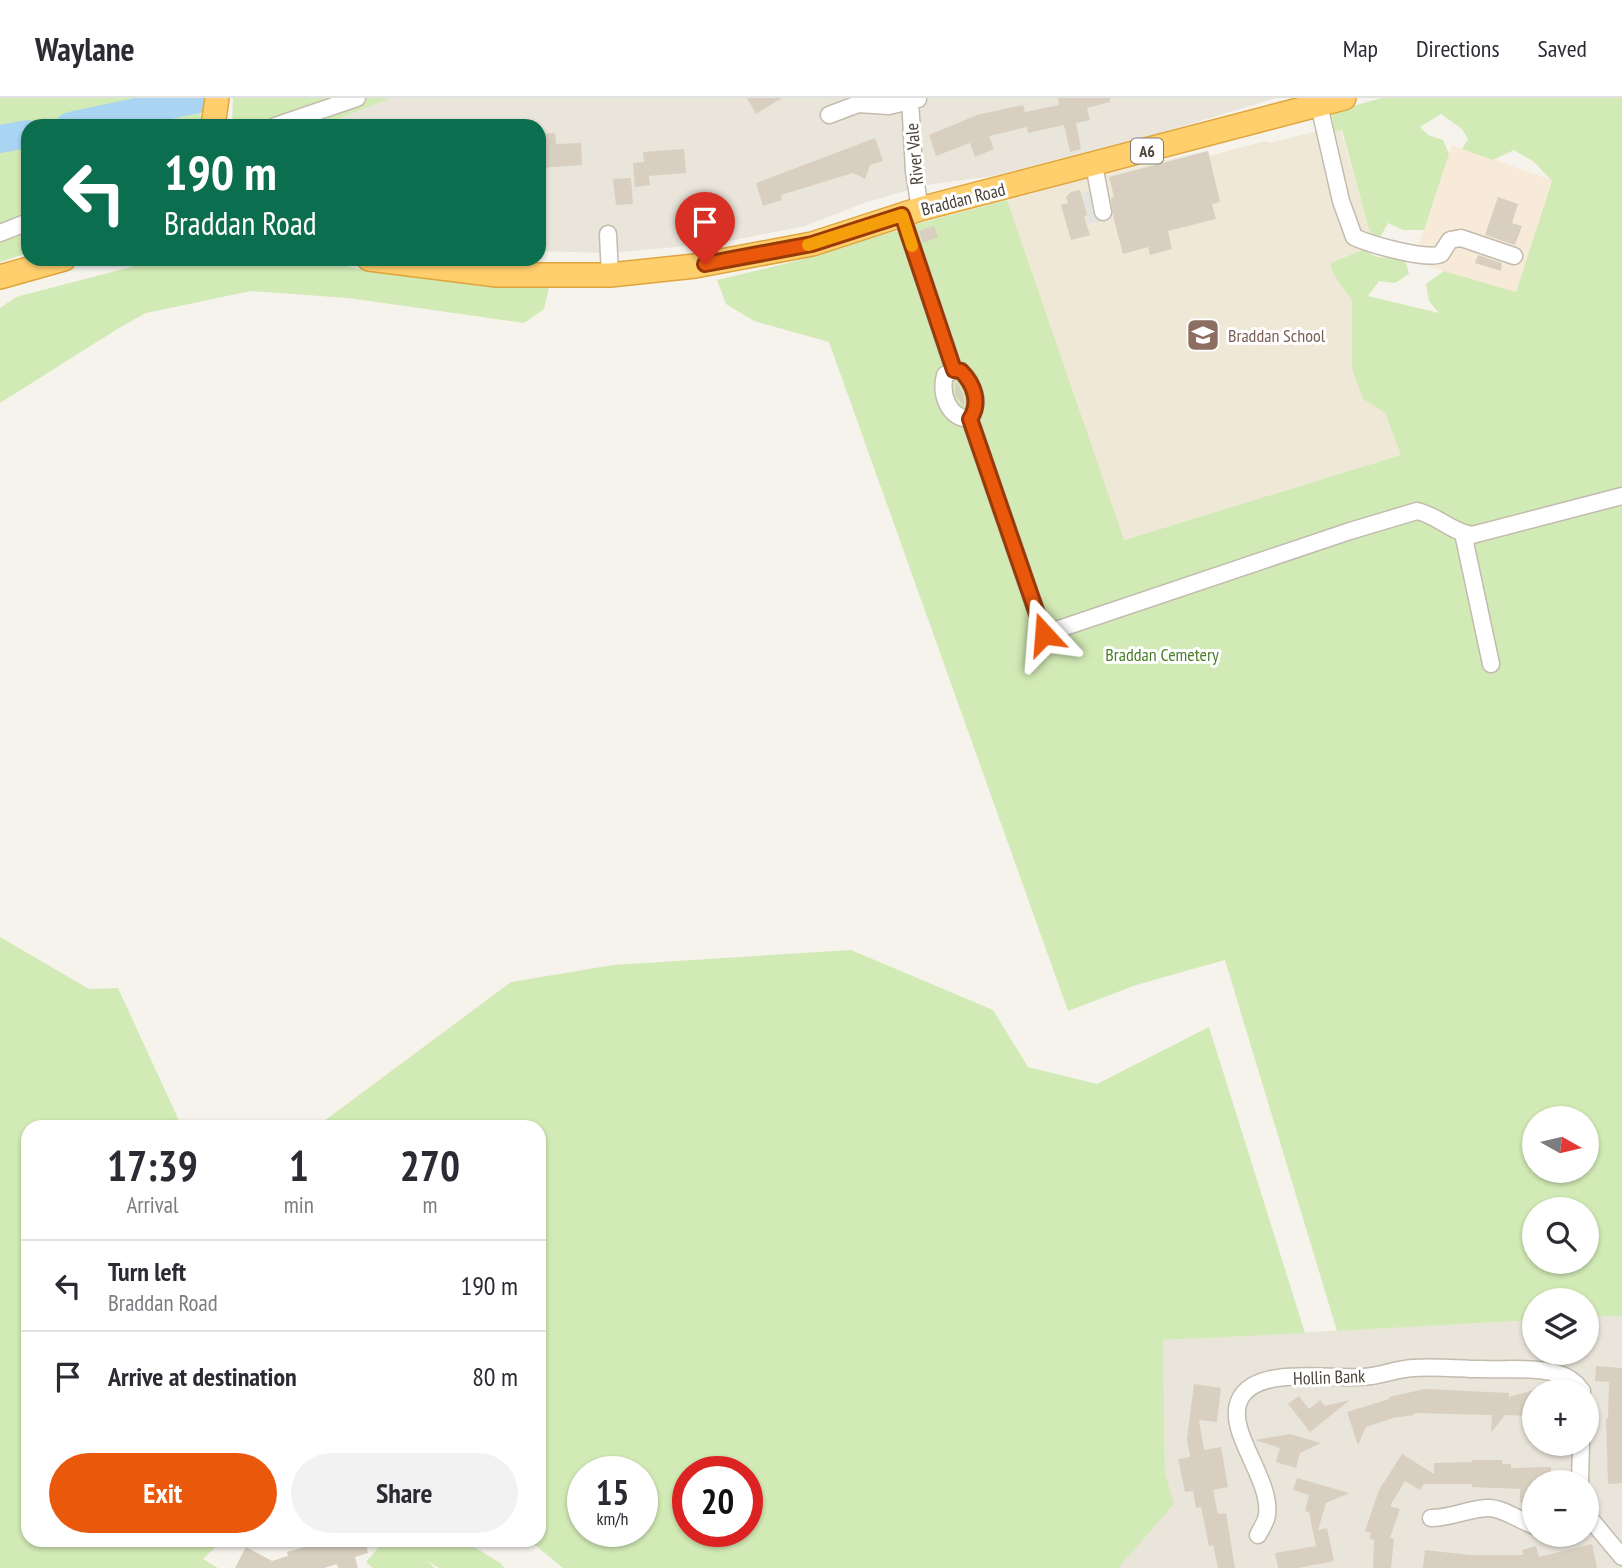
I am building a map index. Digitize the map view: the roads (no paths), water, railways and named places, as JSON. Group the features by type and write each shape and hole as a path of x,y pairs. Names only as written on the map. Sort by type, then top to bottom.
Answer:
{"highway":[{"path":"214,119 216,98"},
{"name":"Braddan Road","path":"425,266 497,275 610,275 695,266 812,244 911,212 1345,98"},
{"path":"0,278 40,266"}],"street":[{"path":"296,119 357,98"},
{"path":"829,115 858,104 889,106 913,99"},
{"name":"River Vale","path":"913,99 914,171 911,212 954,370"},
{"path":"1320,105 1341,201 1354,237 1370,245 1429,257 1441,254 1450,240 1461,238 1514,256"},
{"path":"1094,165 1103,212"},
{"path":"0,233 21,225"},
{"path":"608,234 610,275"},
{"path":"954,370 961,371 970,380 976,403 975,412 970,419 960,419 951,412 947,402 943,382 945,375 954,370"},
{"path":"970,419 1044,634 1417,511 1428,513 1463,533 1472,535 1622,496"},
{"path":"1463,533 1490,664"},
{"name":"Hollin Bank","path":"1258,1535 1275,1517 1261,1477 1242,1440 1238,1424 1237,1406 1249,1388 1282,1378 1370,1377 1414,1367 1541,1371 1569,1379"},
{"path":"1430,1518 1448,1518 1486,1508 1496,1509 1522,1520"},
{"path":"1599,1529 1622,1557"}],"waterway":[{"path":"103,119 203,98"},
{"path":"0,139 21,135"}],"place":[{"name":"Braddan School","path":"1203,335"}],"park label":[{"name":"Braddan Cemetery","path":"1162,654"}]}
